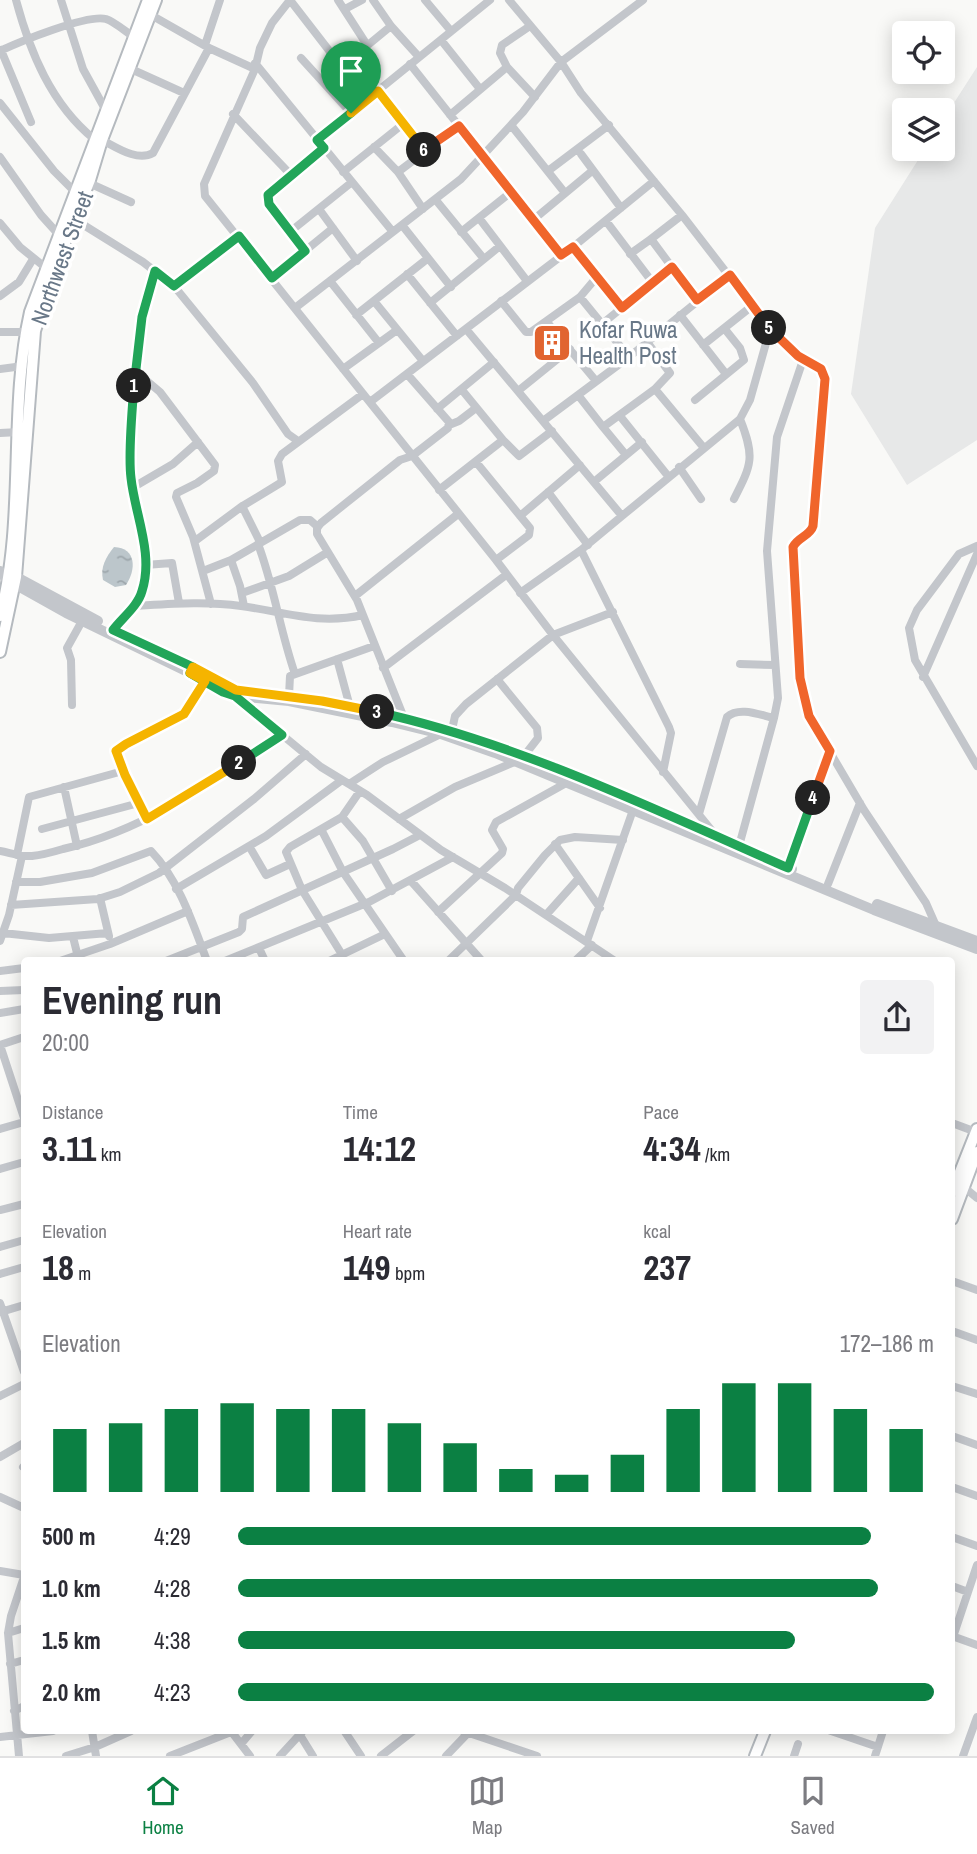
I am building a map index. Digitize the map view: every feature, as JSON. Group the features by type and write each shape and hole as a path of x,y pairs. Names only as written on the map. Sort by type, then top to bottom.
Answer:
{"main road":[{"name":"Northwest Street","path":"0,652 35,331 56,265 89,183 106,109 148,0"},
{"name":"Northwest Street","path":"1,610 8,576 23,366 30,312 98,139 131,69 156,0"},
{"path":"955,1184 976,1131"},
{"path":"955,1212 977,1152"},
{"path":"748,1756 757,1734"},
{"path":"755,1756 764,1734"}],"street":[{"path":"16,0 26,38 37,63 62,105 82,129 138,156 153,153 207,46 220,0"},
{"path":"61,0 67,26 83,69 106,109"},
{"path":"341,66 290,0 272,23 260,48 203,191 205,197 239,236 553,635 717,836"},
{"path":"338,0 367,45"},
{"path":"345,9 362,0"},
{"path":"373,0 391,26 419,57"},
{"path":"425,0 451,31"},
{"path":"317,140 490,0"},
{"path":"295,308 423,209 483,157 535,97 561,62 643,0"},
{"path":"514,2 530,26 561,62 581,93 682,215 770,329 803,360 821,369 825,379 813,526 811,532 793,547 800,678 809,716 860,803 926,903 937,928"},
{"path":"151,15 207,46 255,66 393,232"},
{"path":"31,122 1,50 26,38 102,19 109,20 134,37"},
{"path":"323,82 391,26"},
{"path":"530,26 500,49 507,67 535,97"},
{"path":"441,40 480,89"},
{"path":"301,58 351,113"},
{"path":"410,64 561,255"},
{"path":"450,115 507,67"},
{"path":"131,69 184,93"},
{"path":"378,91 424,151"},
{"path":"0,103 16,126 76,194"},
{"path":"233,114 291,175"},
{"path":"343,172 403,124"},
{"path":"511,125 565,193"},
{"path":"548,170 609,125"},
{"path":"398,172 459,126"},
{"path":"374,147 398,172 423,209"},
{"path":"305,251 269,204 268,197 324,148"},
{"path":"581,154 621,208"},
{"path":"0,157 41,215 59,235"},
{"path":"533,220 592,171"},
{"path":"370,402 573,247 654,181"},
{"path":"290,232 352,182"},
{"path":"89,183 131,202"},
{"path":"461,232 511,191"},
{"path":"435,199 484,259"},
{"path":"318,209 357,261"},
{"path":"631,254 682,215"},
{"path":"479,218 527,281"},
{"path":"74,219 174,286 253,383 288,434 298,441"},
{"path":"606,220 653,283"},
{"path":"0,223 20,247 46,268"},
{"path":"402,225 451,287"},
{"path":"272,278 333,228"},
{"path":"174,286 239,236"},
{"path":"651,239 697,300"},
{"path":"430,303 500,246"},
{"path":"573,247 622,308"},
{"path":"356,315 427,258"},
{"path":"0,296 19,282 33,259"},
{"path":"602,324 672,267"},
{"path":"113,630 142,594 145,565 143,535 130,475 135,377 142,317 155,271"},
{"path":"407,274 457,336"},
{"path":"543,421 629,357 730,275"},
{"path":"501,301 526,332 534,331 580,297 596,278"},
{"path":"330,281 379,343"},
{"path":"580,297 629,357"},
{"path":"374,301 423,361"},
{"path":"704,345 752,306"},
{"path":"680,315 726,374"},
{"path":"547,322 596,381"},
{"path":"695,400 744,358 740,348 724,328"},
{"path":"466,329 622,516"},
{"path":"520,593 585,547 740,419 750,400 770,329"},
{"path":"343,369 397,330"},
{"path":"0,332 26,332"},
{"path":"603,427 655,389 670,373 647,342"},
{"path":"518,391 570,349"},
{"path":"739,846 775,718 778,698 771,629 768,538 778,437 803,360"},
{"path":"437,409 494,362"},
{"path":"0,369 23,366"},
{"path":"407,374 449,425"},
{"path":"135,377 154,386 213,461 215,468 197,483 177,493 176,497 195,541 211,604"},
{"path":"655,389 704,449"},
{"path":"462,390 519,456 552,431"},
{"path":"195,541 242,506 282,482 278,458 363,394"},
{"path":"578,395 626,455"},
{"path":"404,718 355,596 317,534 318,527 400,460 412,456 449,425 476,408"},
{"path":"620,416 668,476"},
{"path":"734,499 748,471 751,450 740,419"},
{"path":"0,433 19,432"},
{"path":"439,490 503,440"},
{"path":"132,488 173,464 198,442"},
{"path":"594,481 642,442"},
{"path":"476,462 530,528 529,535 496,560"},
{"path":"520,516 580,465"},
{"path":"679,467 701,499"},
{"path":"548,492 585,547 613,612 669,727 671,733 663,772"},
{"path":"242,506 259,543 295,674"},
{"path":"355,596 458,514"},
{"path":"203,572 231,560 300,520 310,520 318,527"},
{"path":"977,546 959,554 917,610 910,624 909,637 923,677 977,766"},
{"path":"242,593 289,576 328,552"},
{"path":"923,677 977,554"},
{"path":"231,560 244,606"},
{"path":"145,565 172,563 179,603"},
{"path":"383,668 506,575"},
{"path":"8,576 82,621 236,690 350,707 452,730 717,836 788,868 977,942"},
{"path":"8,576 192,670 205,681 235,696 306,754 420,835 609,957"},
{"path":"134,606 179,603 244,606 335,621 363,615"},
{"path":"452,730 457,713 553,635 613,612"},
{"path":"72,705 71,660 67,648 82,621"},
{"path":"289,696 288,678 374,646"},
{"path":"337,659 350,707"},
{"path":"740,664 775,665"},
{"path":"399,819 455,788 520,759 538,738 537,728 497,679"},
{"path":"147,819 116,754 118,748 184,714 205,681"},
{"path":"235,696 289,701 336,710 441,734 520,759 568,782 905,923 977,949"},
{"path":"699,814 727,717 732,712 739,711 775,718"},
{"path":"176,889 249,846 346,782 441,734"},
{"path":"0,851 32,856 117,834 231,769 282,735"},
{"path":"788,868 830,751"},
{"path":"11,905 100,898 120,892 165,869 306,754"},
{"path":"108,933 49,938 2,937 16,882 27,799 123,771"},
{"path":"438,912 502,853 503,849 492,830 496,822 568,782"},
{"path":"64,787 77,846"},
{"path":"344,957 302,890 286,850 342,817 360,791"},
{"path":"42,829 139,803"},
{"path":"828,884 860,803"},
{"path":"578,957 590,943 634,810"},
{"path":"342,817 358,834 392,891"},
{"path":"321,828 343,872 401,957"},
{"path":"176,957 239,932 242,929 243,917 420,835"},
{"path":"451,957 516,895 518,888 555,844 566,838 623,840"},
{"path":"555,844 600,908"},
{"path":"249,846 266,875 290,864"},
{"path":"16,882 40,882 92,873 148,851 153,852 188,911 206,957"},
{"path":"235,957 365,904 453,857"},
{"path":"546,915 579,878"},
{"path":"411,881 478,957"},
{"path":"100,898 112,944"},
{"path":"81,957 188,911"},
{"path":"347,957 385,934"},
{"path":"73,937 79,957"},
{"path":"258,948 263,957"},
{"path":"0,971 21,968"},
{"path":"0,991 21,990"},
{"path":"0,1013 21,1010"},
{"path":"21,1038 0,1045 4,1072 21,1113"},
{"path":"0,1129 21,1121"},
{"path":"955,1124 976,1131"},
{"path":"0,1168 21,1163"},
{"path":"965,1188 977,1198"},
{"path":"0,1210 21,1205"},
{"path":"0,1247 21,1241"},
{"path":"0,1274 21,1268"},
{"path":"955,1282 977,1290"},
{"path":"20,1349 1,1309 21,1306"},
{"path":"955,1332 977,1340"},
{"path":"0,1396 21,1386"},
{"path":"955,1387 977,1394"},
{"path":"955,1437 977,1445"},
{"path":"0,1446 1,1457 21,1445"},
{"path":"955,1488 977,1496"},
{"path":"0,1497 21,1507"},
{"path":"955,1538 977,1546"},
{"path":"955,1629 977,1565"},
{"path":"0,1571 21,1575"},
{"path":"955,1588 968,1592"},
{"path":"19,1756 8,1633 20,1597"},
{"path":"8,1633 21,1629"},
{"path":"955,1638 977,1645"},
{"path":"10,1664 21,1661"},
{"path":"14,1711 21,1708"},
{"path":"963,1756 977,1717"},
{"path":"0,1737 34,1734"},
{"path":"92,1734 95,1752"},
{"path":"66,1756 95,1752 126,1734"},
{"path":"170,1756 224,1734"},
{"path":"233,1734 250,1756"},
{"path":"241,1744 249,1734"},
{"path":"280,1756 300,1734"},
{"path":"302,1734 313,1756"},
{"path":"346,1734 361,1756"},
{"path":"381,1756 409,1734"},
{"path":"446,1756 463,1734"},
{"path":"471,1734 531,1755"},
{"path":"493,1742 497,1734"},
{"path":"837,1734 876,1752 882,1734"},
{"path":"794,1756 798,1744"}],"shaded area":[{"path":"977,67 977,440 907,485 851,394 875,228 917,161 955,161 955,101"}],"water":[{"path":"114,547 127,551 133,567 126,585 115,587 103,580 102,575 104,562"}],"place":[{"name":"Kofar Ruwa Health Post","path":"552,343"}],"route":[{"path":"351,113 317,140 324,148 268,195 269,204 305,251 272,278 239,236 174,286 155,271 139,333 130,475 143,535 144,586 138,601 113,630 193,667 190,673 235,696 282,735 147,819 116,751 184,714 205,681 190,673 193,667 236,690 322,701 452,730 617,794 788,868 830,751 805,706 800,678 793,547 811,532 813,526 825,379 821,369 803,360 770,329 730,275 697,300 672,267 622,308 573,247 561,255 459,126 424,151 378,91 351,113"}]}
